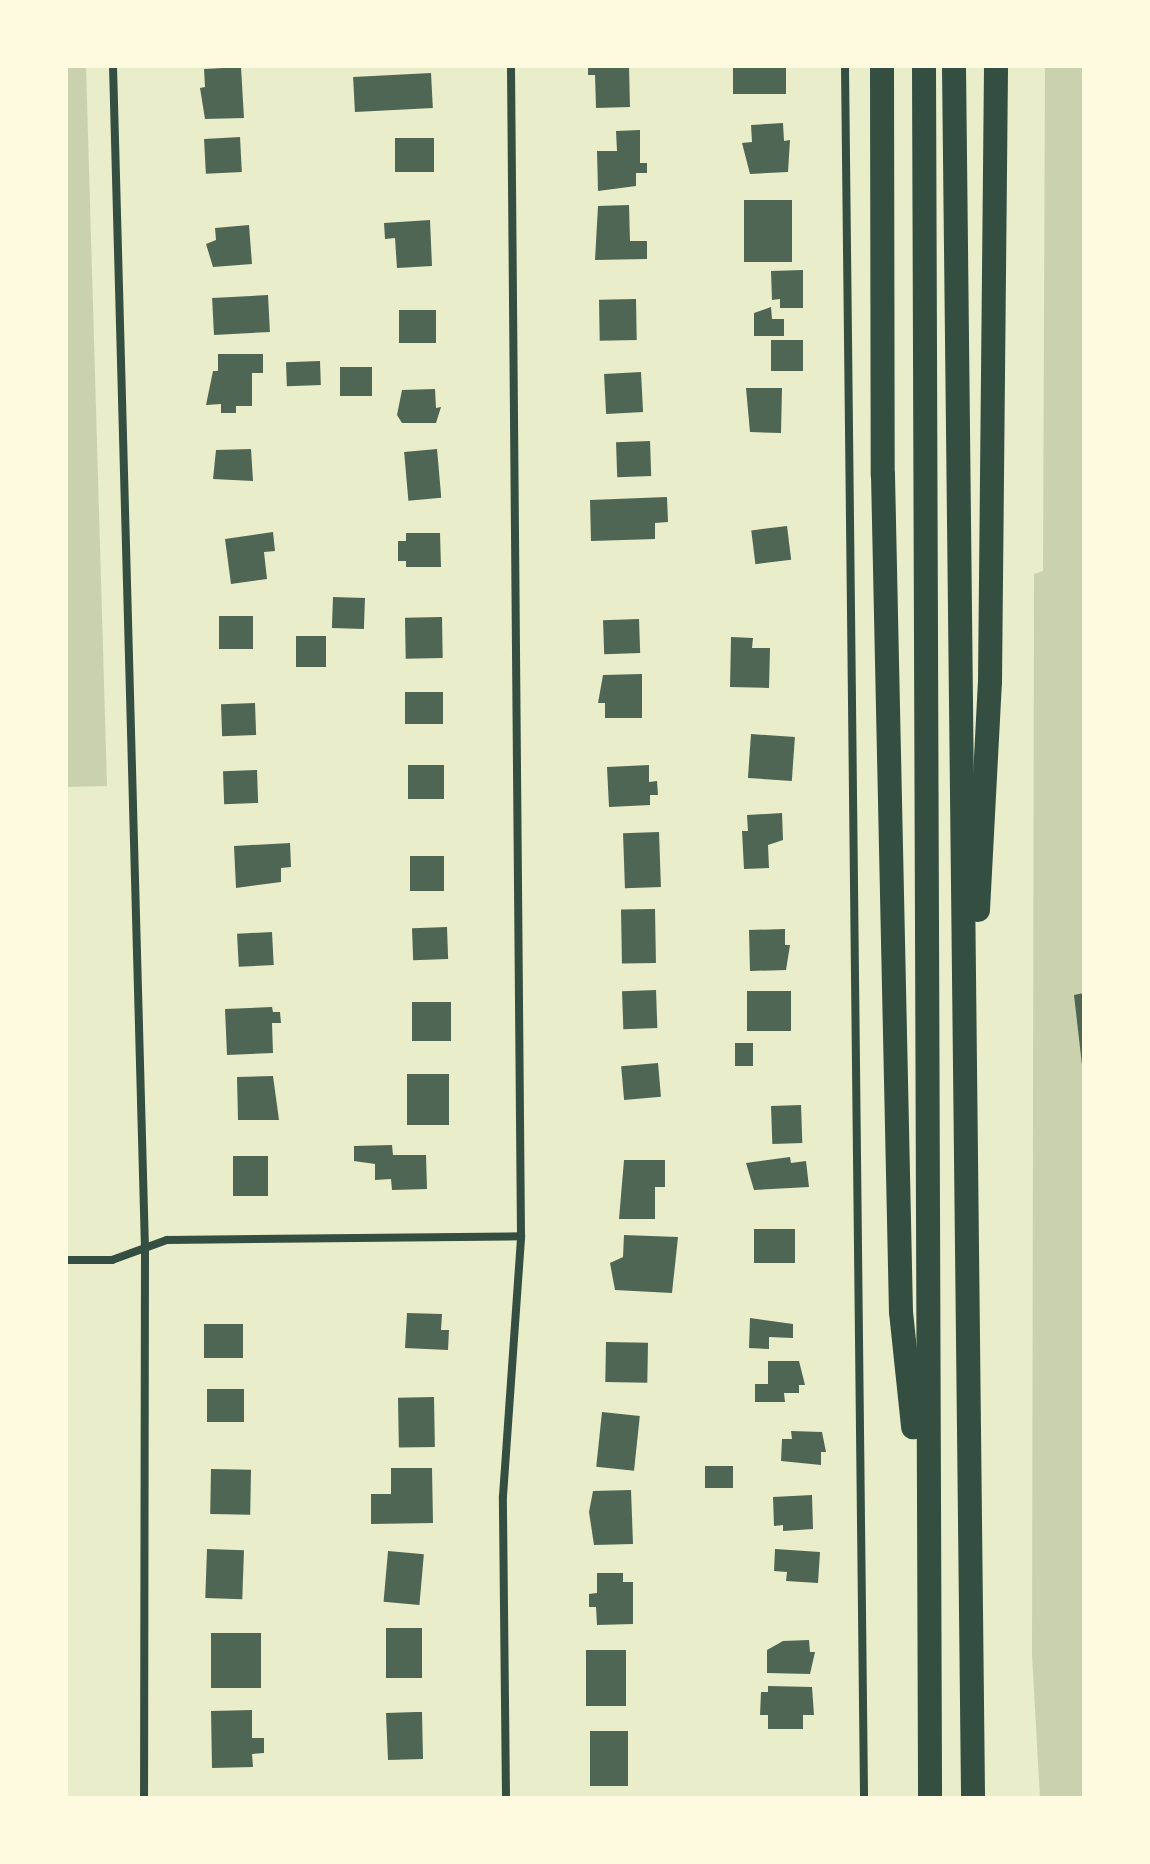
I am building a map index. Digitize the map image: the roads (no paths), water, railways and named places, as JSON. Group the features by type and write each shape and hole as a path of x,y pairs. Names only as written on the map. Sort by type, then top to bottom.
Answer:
{"highway":[{"path":"882,66 883,475 901,1312 927,1552"},
{"path":"924,66 930,1798"},
{"path":"954,66 973,1798"},
{"path":"966,1128 990,682 996,66"}],"street":[{"path":"113,66 145,1247 144,1798"},
{"path":"506,1798 503,1496 521,1236 511,66"},
{"path":"845,66 864,1798"},
{"path":"66,1260 112,1260 167,1240 521,1236"}]}
